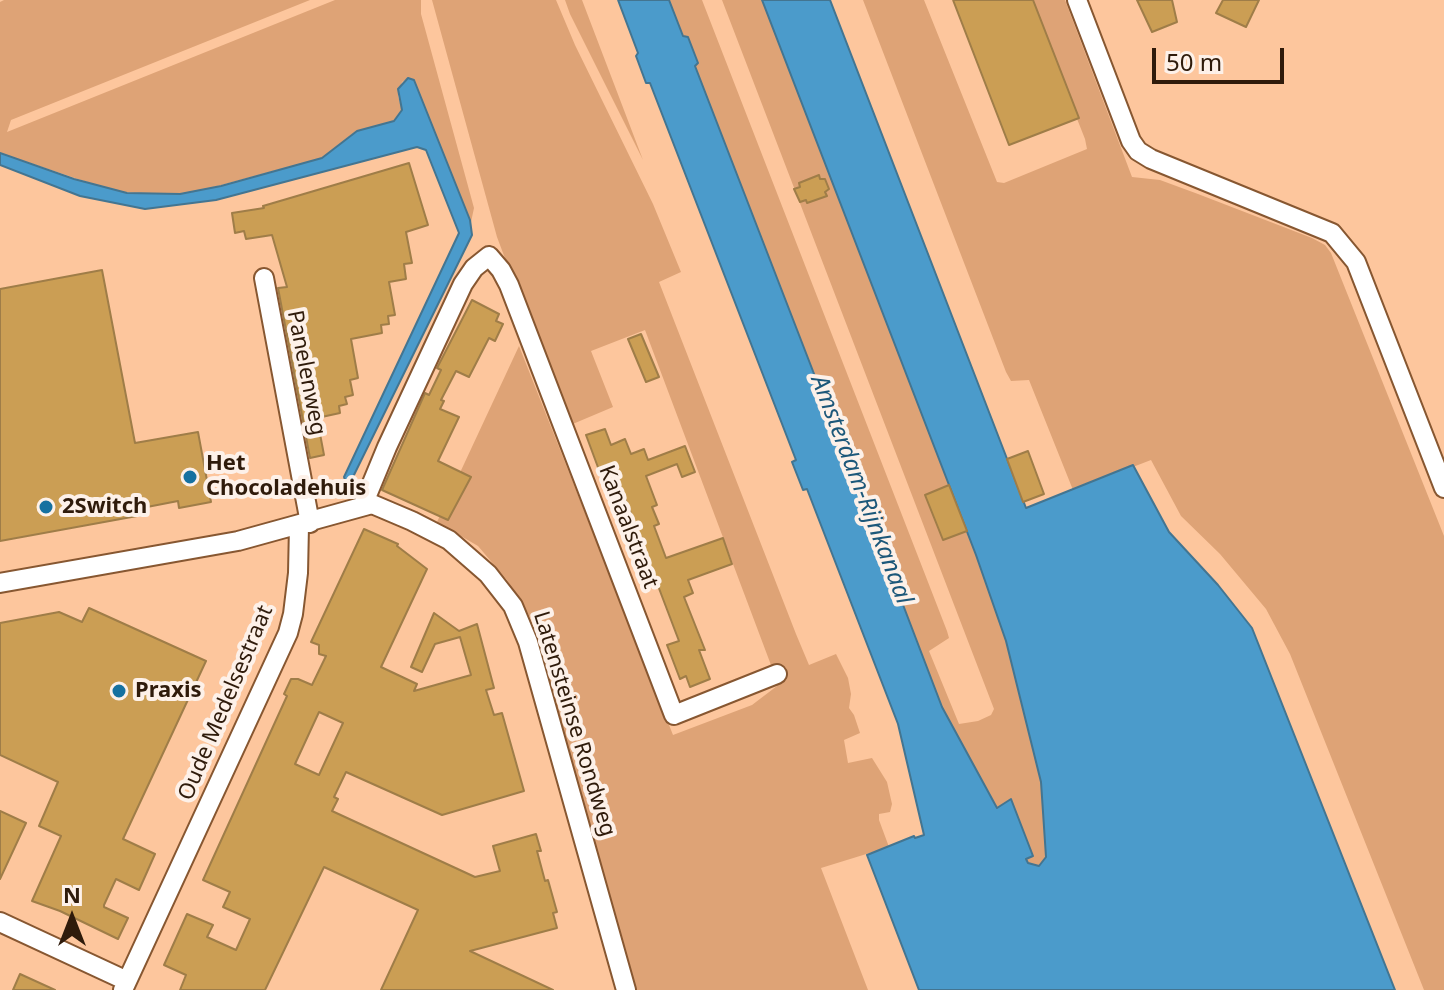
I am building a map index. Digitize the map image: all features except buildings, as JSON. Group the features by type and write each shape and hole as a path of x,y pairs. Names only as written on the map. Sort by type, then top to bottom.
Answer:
{"street":[{"path":"1077,0 1131,141 1138,151 1332,233 1356,262 1444,488"},
{"name":"Kanaalstraat","path":"363,505 463,284 474,268 489,256 509,285 674,715 777,674"},
{"name":"Panelenweg","path":"264,278 304,525"},
{"path":"0,583 238,541 304,525 363,505"},
{"name":"Latensteinse Rondweg","path":"363,505 379,506 449,540 488,574 513,606 528,642 626,990"},
{"name":"Oude Medelsestraat","path":"125,985 288,633 304,525"},
{"path":"0,922 125,985"}],"shaded area":[{"path":"310,0 11,120 7,132 335,0 421,0 421,14 474,208 471,222 414,80 408,78 402,82 398,96 402,110 394,121 352,134 322,158 195,192 155,195 114,191 0,153 0,2"},
{"path":"432,0 556,0 653,204 681,272 659,282 796,634 809,665 836,654 848,678 851,694 849,708 860,733 844,740 848,763 872,758 887,782 892,804 890,812 879,814 879,820 889,847 821,868 868,990 632,990 535,625 507,580 478,546 437,522 519,346 673,735 752,705 777,686 777,681 645,330 591,351 613,407 568,426 497,237"},
{"path":"565,0 582,0 643,160 570,14"},
{"path":"669,0 702,0 947,631 949,638 929,651 959,724 978,721 991,715 994,709 722,0 762,0 976,555 1006,641 1041,782 1046,857 1039,866 1028,863 1026,859 1032,856 1004,805 997,808 942,707 852,471 855,469 841,442 694,65 698,63 688,37 684,37"},
{"path":"863,0 924,0 997,182 1004,183 1087,149 1030,0 1065,0 1132,177 1160,180 1198,194 1312,238 1325,245 1331,253 1444,536 1444,990 1424,990 1290,654 1266,609 1220,554 1181,516 1151,460 1073,490 1029,380 1011,381 1006,372"}],"water":[{"path":"618,0 669,0 683,36 688,37 698,63 695,66 840,441 844,440 856,469 852,471 942,707 997,808 1011,799 1033,856 1026,859 1028,863 1039,866 1046,857 1041,782 1006,641 976,555 762,0 830,0 1026,508 1133,465 1169,532 1218,585 1252,628 1395,990 919,990 867,855 924,835 898,724 807,489 803,490 792,462 796,460 650,83 646,83"},
{"path":"408,78 414,80 470,220 472,235 350,483 344,477 459,233 426,150 417,147 216,200 145,209 80,196 0,165 0,153 74,179 127,193 180,194 221,186 322,158 357,131 394,121 402,110 398,89"}],"place":[{"name":"Het Chocoladehuis","path":"190,477"},
{"name":"2Switch","path":"46,507"},
{"name":"Praxis","path":"119,691"}],"water label":[{"name":"Amsterdam-Rijnkanaal","path":"861,490"}]}
